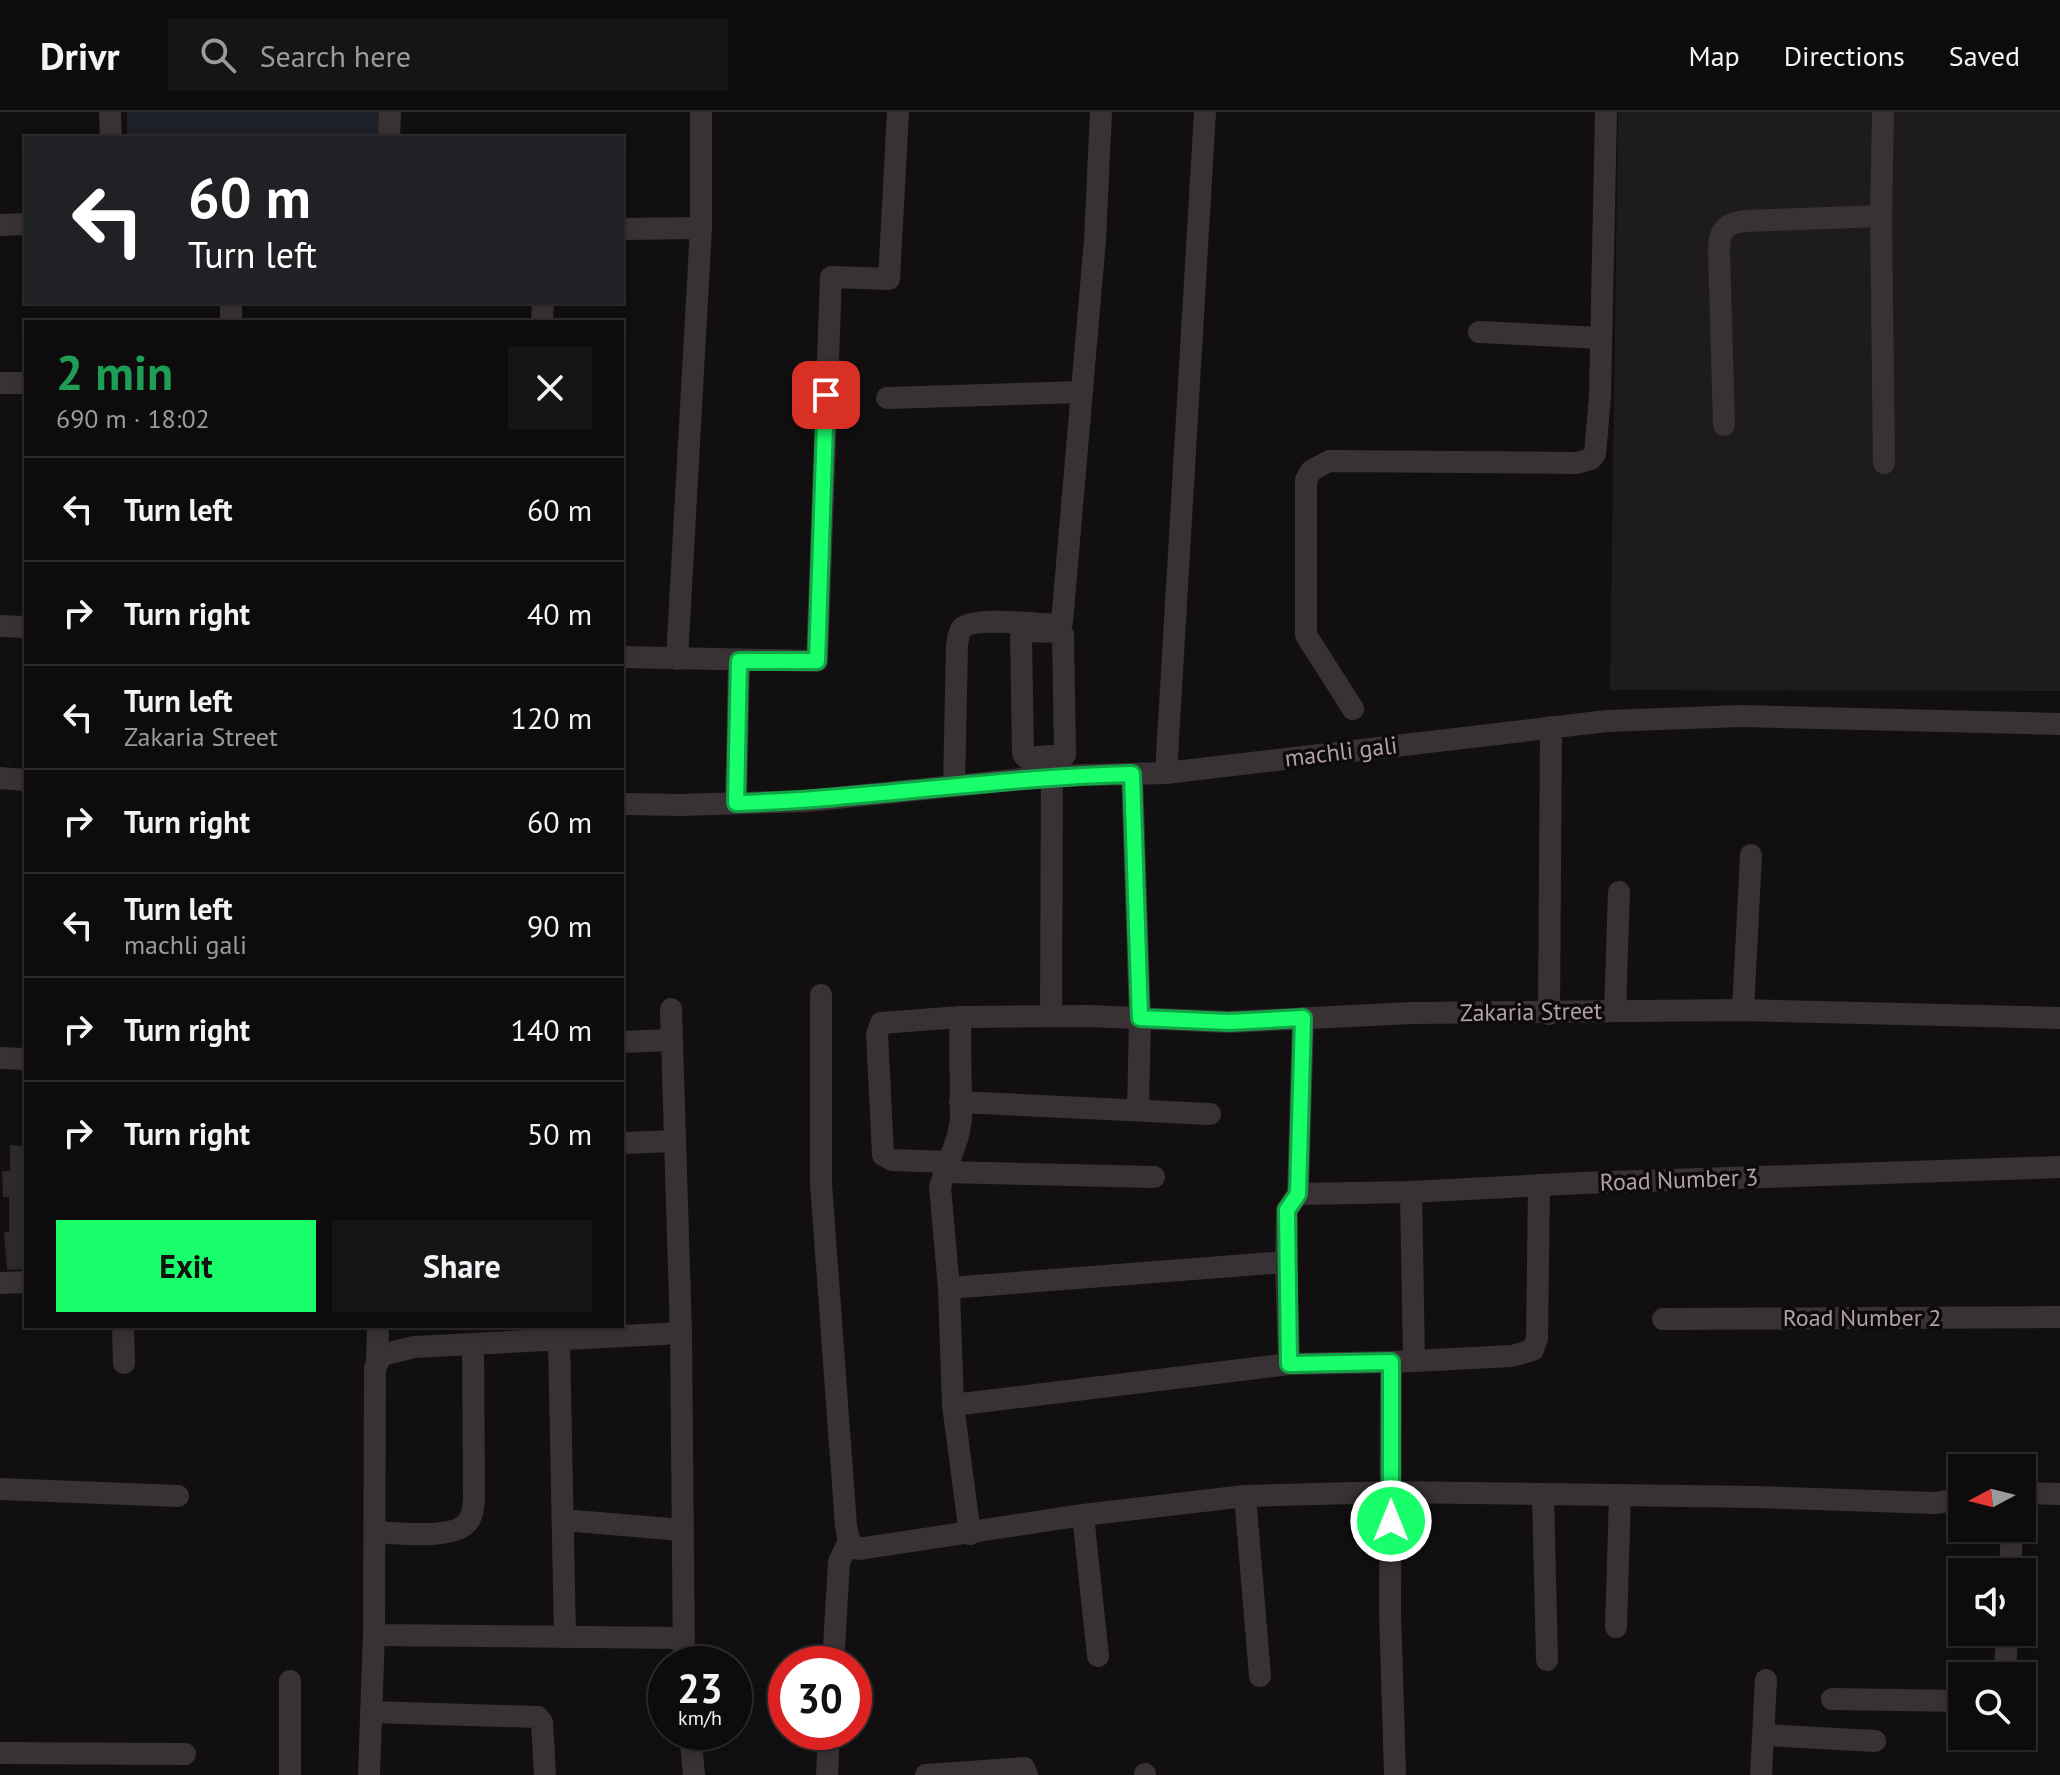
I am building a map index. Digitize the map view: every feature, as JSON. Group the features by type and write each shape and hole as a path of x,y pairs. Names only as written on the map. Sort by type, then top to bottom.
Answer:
{"street":[{"path":"110,112 111,136"},
{"path":"389,136 390,112"},
{"path":"677,659 701,228 701,112"},
{"path":"624,657 817,661 831,277 889,279 898,112"},
{"path":"1052,766 1023,754 1021,634 1052,628 1062,622 1095,240 1101,112"},
{"path":"1166,773 1205,112"},
{"path":"1353,709 1306,635 1304,490 1311,471 1329,461 1577,463 1591,459 1595,454 1601,338 1606,112"},
{"path":"1883,112 1884,463"},
{"path":"1724,425 1719,251 1723,228 1730,223 1746,221 1881,216"},
{"path":"0,225 24,224"},
{"path":"624,229 701,228"},
{"path":"1479,332 1601,338"},
{"path":"0,383 24,383"},
{"path":"887,398 1081,392"},
{"path":"954,786 960,630 983,622 1052,628 1063,634 1066,754 1052,766 1051,1016"},
{"path":"0,626 24,627"},
{"path":"736,803 739,661"},
{"name":"machli gali","path":"624,804 807,801 954,786 1052,766 1132,774 1166,773 1607,721 1741,716 2060,724"},
{"path":"1549,1014 1551,727"},
{"path":"1132,774 1140,1018 1138,1110"},
{"path":"0,778 24,780"},
{"path":"1743,1010 1751,855"},
{"path":"1615,1011 1619,892"},
{"path":"821,995 821,1184 849,1541 853,1547 865,1550 1083,1515 1245,1496 1391,1492 1948,1501"},
{"path":"671,1009 681,1333 683,1646"},
{"name":"Zakaria Street","path":"946,1167 892,1160 883,1155 877,1034 881,1023 960,1017 1051,1016 1229,1022 1411,1013 1743,1010 2060,1018"},
{"path":"960,1017 958,1136 939,1196 949,1288 953,1405 970,1534"},
{"path":"1289,1364 1287,1210 1298,1194 1303,1018"},
{"path":"624,1042 672,1040"},
{"path":"0,1058 24,1059"},
{"path":"960,1102 1210,1114"},
{"path":"624,1143 675,1141"},
{"path":"946,1167 1154,1177"},
{"name":"Road Number 3","path":"1298,1194 2060,1167"},
{"path":"953,1405 1289,1364 1512,1356 1533,1350 1537,1338 1539,1185"},
{"path":"1411,1192 1414,1361"},
{"path":"949,1288 1286,1262"},
{"path":"0,1283 24,1282"},
{"name":"Road Number 2","path":"1663,1319 2060,1317"},
{"path":"123,1328 124,1363"},
{"path":"369,1775 378,1328"},
{"path":"377,1360 382,1355 399,1350 681,1333"},
{"path":"559,1340 565,1637"},
{"path":"375,1532 448,1533 464,1526 469,1520 474,1499 473,1344"},
{"path":"1391,1362 1390,1610 1395,1775"},
{"path":"0,1489 178,1496"},
{"path":"2036,1493 2060,1494"},
{"path":"1543,1494 1547,1660"},
{"path":"1245,1496 1260,1676"},
{"path":"1616,1627 1620,1496"},
{"path":"1083,1515 1098,1656"},
{"path":"563,1520 682,1530"},
{"path":"834,1646 839,1562 849,1541"},
{"path":"374,1635 682,1638"},
{"path":"1761,1775 1766,1680"},
{"path":"290,1681 290,1775"},
{"path":"1832,1699 1948,1701"},
{"path":"371,1712 540,1718 545,1775"},
{"path":"1765,1735 1875,1741"},
{"path":"692,1750 694,1775"},
{"path":"827,1775 828,1750"},
{"path":"0,1753 185,1754"},
{"path":"926,1775 1024,1768 1027,1775"}],"shaded area":[{"path":"127,112 381,112 381,136 127,136"},
{"path":"1618,112 2060,112 2060,691 1610,690"}],"building":[{"path":"11,1146 24,1147 24,1268 8,1269 5,1233 10,1233 10,1196 4,1196 3,1172 11,1172"}],"route":[{"path":"826,395 817,661 739,661 736,803 807,801 1052,776 1132,774 1140,1018 1229,1022 1303,1018 1298,1194 1287,1210 1289,1364 1391,1362 1391,1521"}]}
